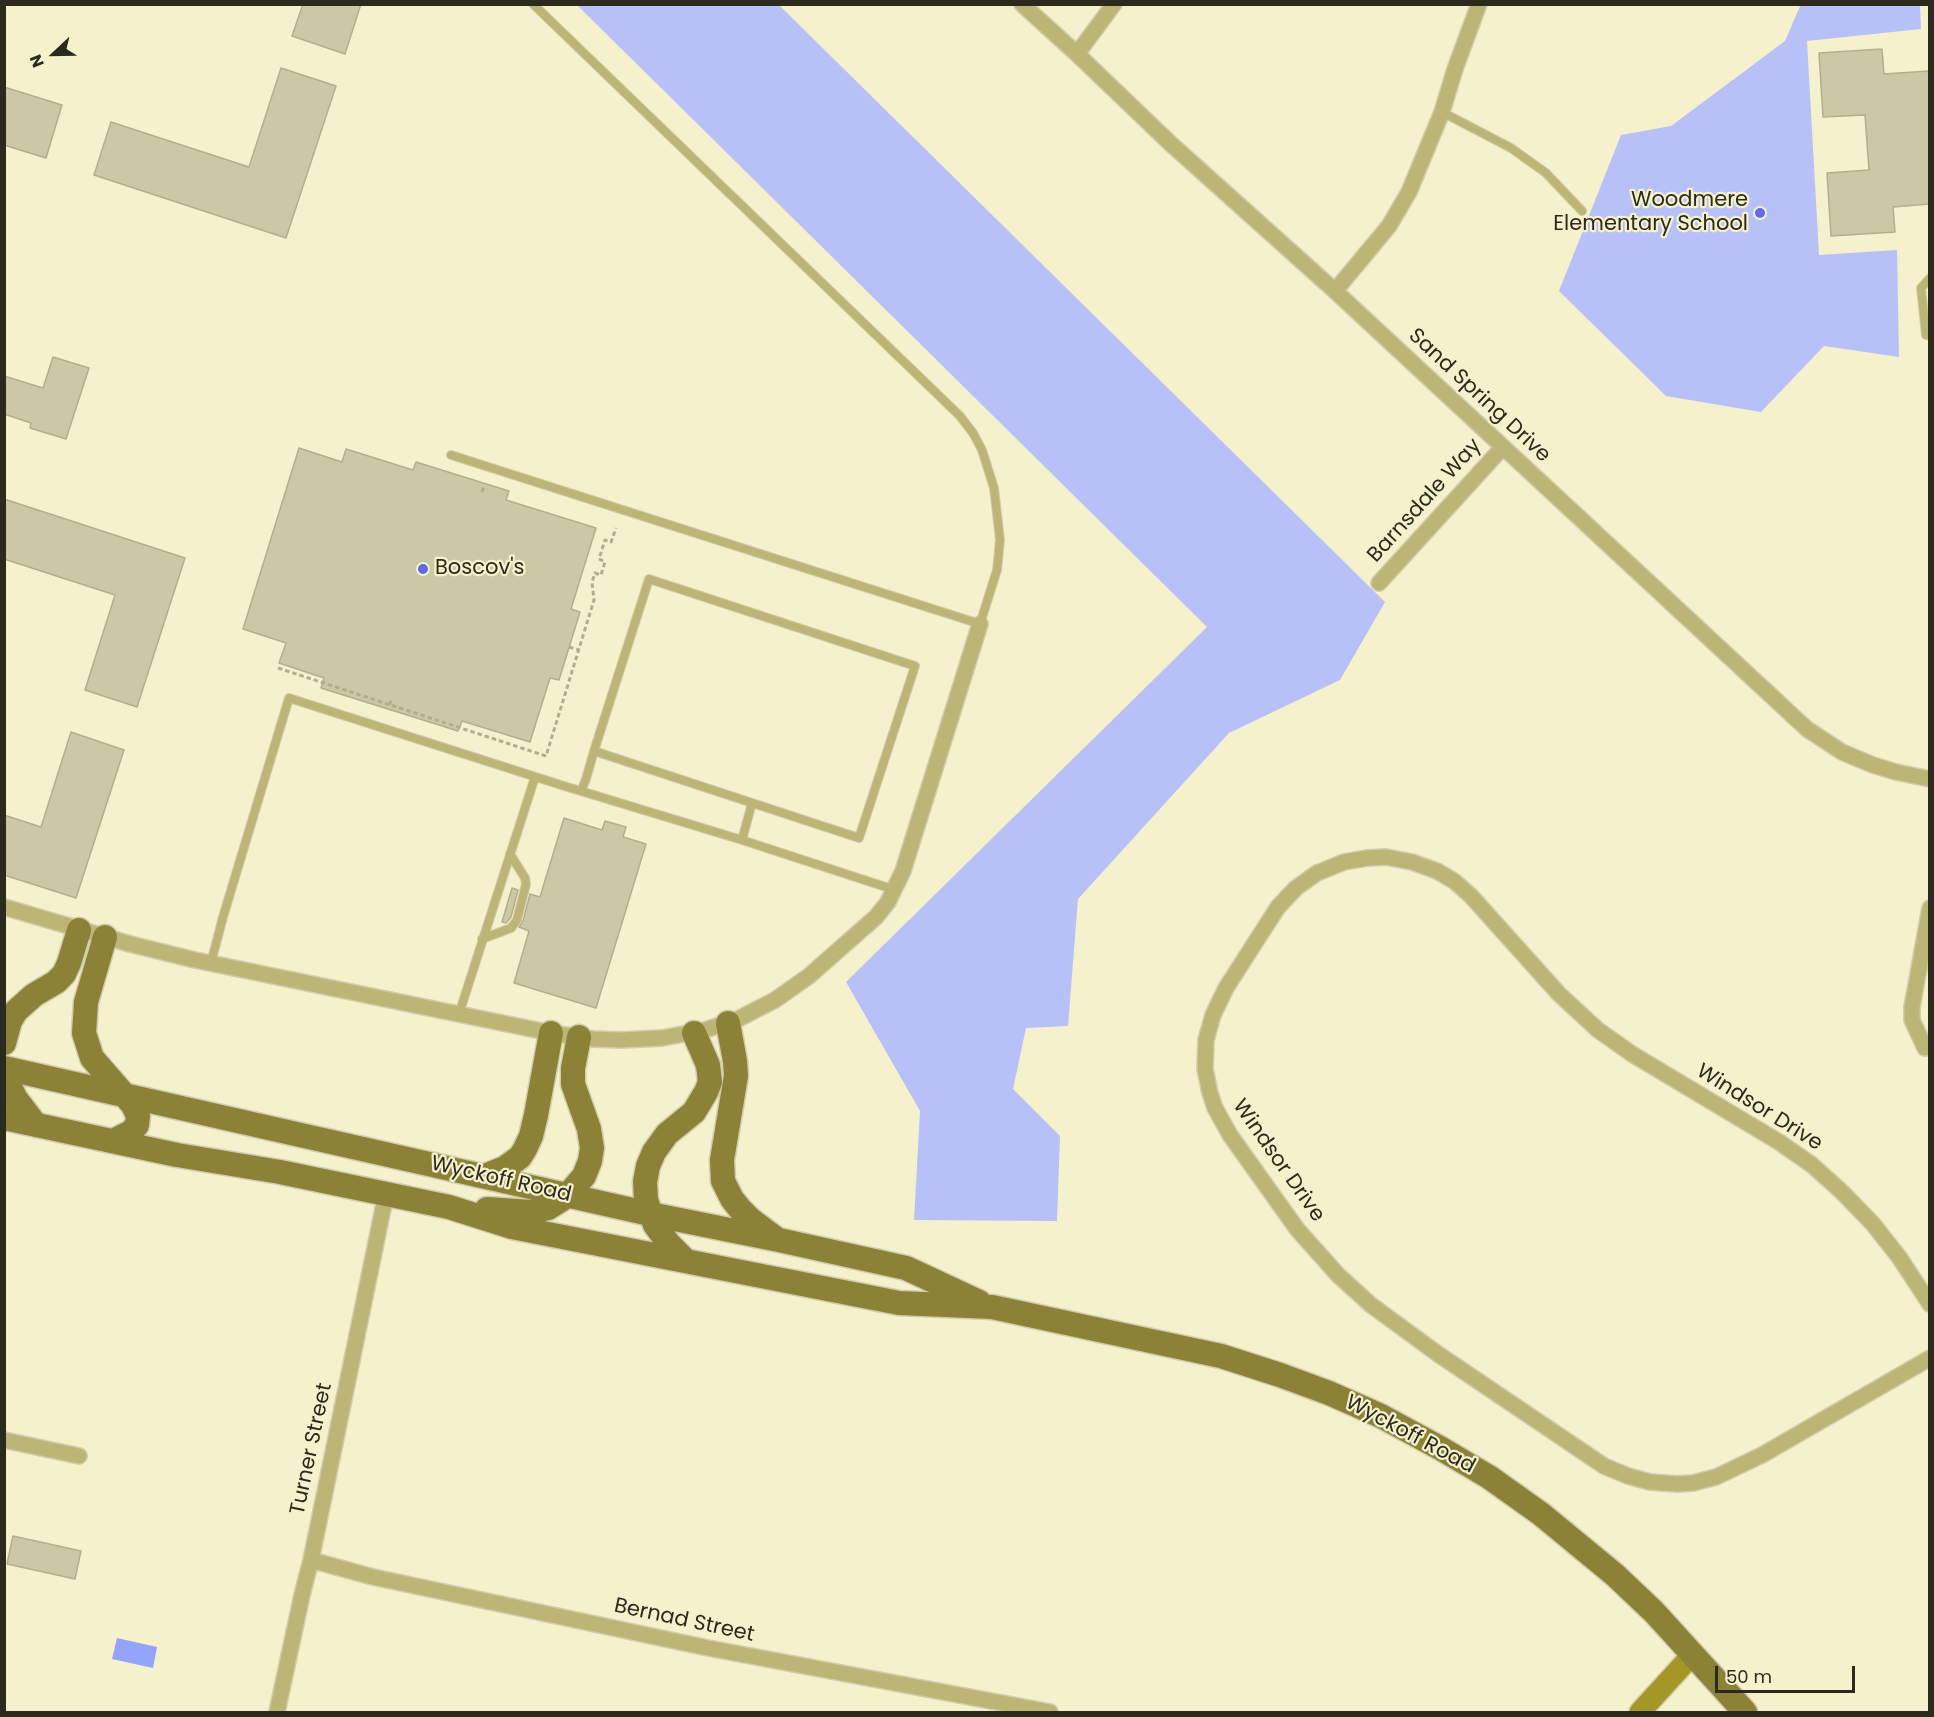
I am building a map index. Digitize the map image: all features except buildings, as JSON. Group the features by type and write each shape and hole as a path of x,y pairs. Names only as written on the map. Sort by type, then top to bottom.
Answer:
{"main road":[{"path":"4,1043 10,1021 16,1011 64,974 79,930"},
{"path":"105,937 86,1002 84,1033 92,1058 136,1108 138,1121 131,1132 112,1141"},
{"path":"728,1023 736,1076 722,1160 723,1181 740,1209 779,1240"},
{"path":"485,1176 505,1168 520,1157 531,1136 551,1033"},
{"path":"686,1260 664,1238 650,1214 645,1182 651,1158 662,1139 694,1112 710,1082 708,1065 694,1033"},
{"path":"449,1207 531,1212 548,1208 567,1196 584,1176 592,1148 589,1129 573,1084 573,1068 579,1038"},
{"path":"4,1070 16,1099 36,1125"},
{"name":"Wyckoff Road","path":"4,1070 125,1094 567,1196 906,1268 992,1308"},
{"name":"Wyckoff Road","path":"4,1118 177,1155 280,1172 449,1207 512,1227 899,1303 992,1308 1221,1356 1280,1375 1381,1416 1440,1448 1488,1477 1558,1527 1615,1575 1654,1612 1745,1713"}],"street":[{"name":"Sand Spring Drive","path":"1022,4 1171,144 1335,291 1808,729 1842,752 1873,765 1929,779"},
{"path":"1077,54 1114,4"},
{"path":"1335,291 1389,226 1409,192 1442,112 1479,4"},
{"name":"Barnsdale Way","path":"1378,584 1503,447"},
{"path":"4,907 79,930 211,963 551,1033 608,1040 694,1033 728,1023 764,1007 809,976 876,917 888,902 903,871 980,624"},
{"name":"Windsor Drive","path":"1929,1304 1899,1257 1873,1224 1812,1165 1779,1142 1632,1054 1598,1030 1559,994 1472,896 1437,871 1412,862 1377,857 1344,862 1317,873 1296,888 1278,907 1226,988 1213,1015 1206,1040 1205,1069 1215,1108 1230,1135 1297,1229 1338,1275 1371,1305 1438,1354 1604,1466 1650,1482 1693,1483 1716,1477 1762,1455 1929,1358"},
{"path":"1924,1048 1912,1020 1912,1007 1929,908"},
{"name":"Turner Street","path":"276,1713 311,1560 386,1194"},
{"path":"4,1440 79,1456"},
{"name":"Bernad Street","path":"311,1560 373,1577 708,1648 1050,1713"},
{"path":"1641,1713 1693,1654"}],"lane":[{"path":"451,455 980,624 997,570 1000,540 994,488 982,450 960,416 533,4"},
{"path":"1442,112 1511,148 1528,160 1546,173 1582,211"},
{"path":"1929,278 1925,289 1926,335 1929,336"},
{"path":"581,791 649,579 915,666 859,838 594,751"},
{"path":"211,963 289,698 895,890"},
{"path":"459,1014 536,777"},
{"path":"741,840 752,803"},
{"path":"482,939 511,928 517,920 526,881 510,854"}],"path":[{"path":"482,492 484,486"},
{"path":"278,668 546,756 594,600 592,582 595,573 601,575 605,561 599,559 605,540 611,543 616,528"},
{"path":"569,647 579,650"},
{"path":"390,705 392,699"}],"shaded area":[{"name":"Woodmere Elementary School","path":"1801,4 1920,5 1921,29 1807,41 1819,255 1897,250 1899,357 1824,346 1761,412 1666,396 1559,291 1621,135 1671,126 1785,41"},
{"path":"577,5 779,5 1385,602 1340,680 1229,733 1078,899 1068,1026 1026,1028 1013,1089 1060,1136 1057,1221 914,1220 920,1111 846,982 1207,627"},
{"path":"117,1638 157,1647 153,1668 112,1659"}],"place":[{"name":"Woodmere Elementary School","path":"1760,213"},
{"name":"Boscov's","path":"423,569"}]}
